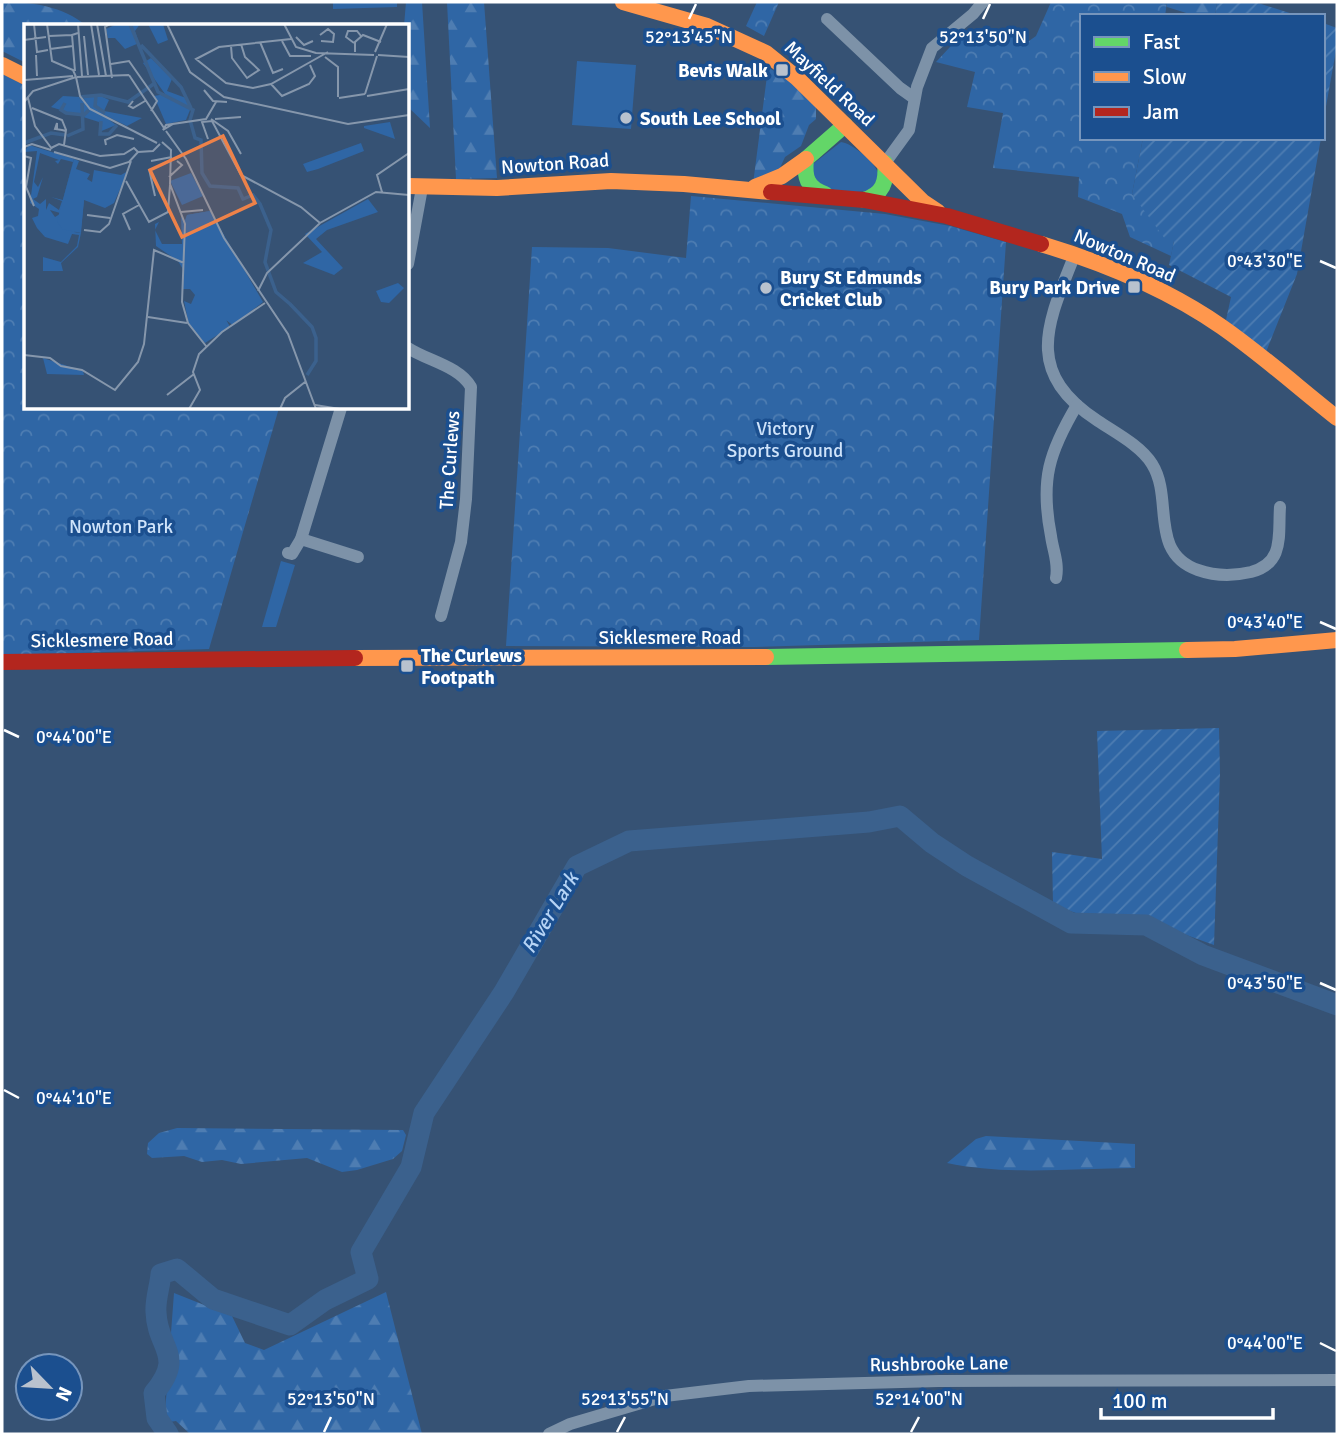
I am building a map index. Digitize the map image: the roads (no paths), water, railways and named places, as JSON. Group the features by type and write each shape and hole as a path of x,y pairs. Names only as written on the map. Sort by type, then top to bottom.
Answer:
{"main road":[{"name":"Mayfield Road","path":"626,2 707,26 756,47 779,62 923,202 947,216"},
{"path":"2,65 24,76"},
{"name":"Nowton Road","path":"746,189 774,182 787,175 845,125"},
{"name":"Nowton Road","path":"806,159 806,183 816,192 834,197"},
{"path":"864,200 873,198 886,182 885,163"},
{"name":"Nowton Road","path":"415,187 510,188 622,180 864,200 947,216 1075,254 1156,289 1222,327 1337,418"},
{"name":"Sicklesmere Road","path":"2,662 1148,652 1235,649 1337,640"}],"street":[{"path":"885,163 909,130 914,98 932,48 973,14 983,2"},
{"path":"827,19 914,98"},
{"path":"410,255 420,208 415,187"},
{"path":"1075,254 1051,319 1046,352 1052,371 1077,405 1136,448 1152,464 1157,476 1167,538 1176,556 1191,567 1208,573 1249,572 1265,567 1270,564 1277,549 1274,520 1280,507"},
{"name":"The Curlews","path":"410,349 457,371 471,387 466,499 461,542 446,612"},
{"path":"1056,578 1058,568 1046,498 1049,467 1055,445 1077,405"},
{"path":"288,552 292,554 302,540 340,410"},
{"path":"302,540 358,556"},
{"name":"Rushbrooke Lane","path":"549,1434 570,1424 665,1396 749,1386 939,1381 1337,1380"}],"waterway":[{"name":"River Lark","path":"168,1434 157,1418 154,1393 168,1370 169,1360 156,1312 161,1274 177,1269 213,1299 290,1325 325,1300 368,1279 361,1252 411,1167 424,1113 504,992 577,866 629,841 869,822 900,816 932,843 967,866 1071,923 1146,925 1203,955 1337,1005"}],"place":[{"name":"Bevis Walk","path":"782,70"},
{"name":"South Lee School","path":"626,118"},
{"name":"Bury Park Drive","path":"1134,287"},
{"name":"Bury St Edmunds Cricket Club","path":"766,288"},
{"name":"The Curlews Footpath","path":"407,666"}],"park label":[{"name":"Victory Sports Ground","path":"785,439"},
{"name":"Nowton Park","path":"121,526"}]}
